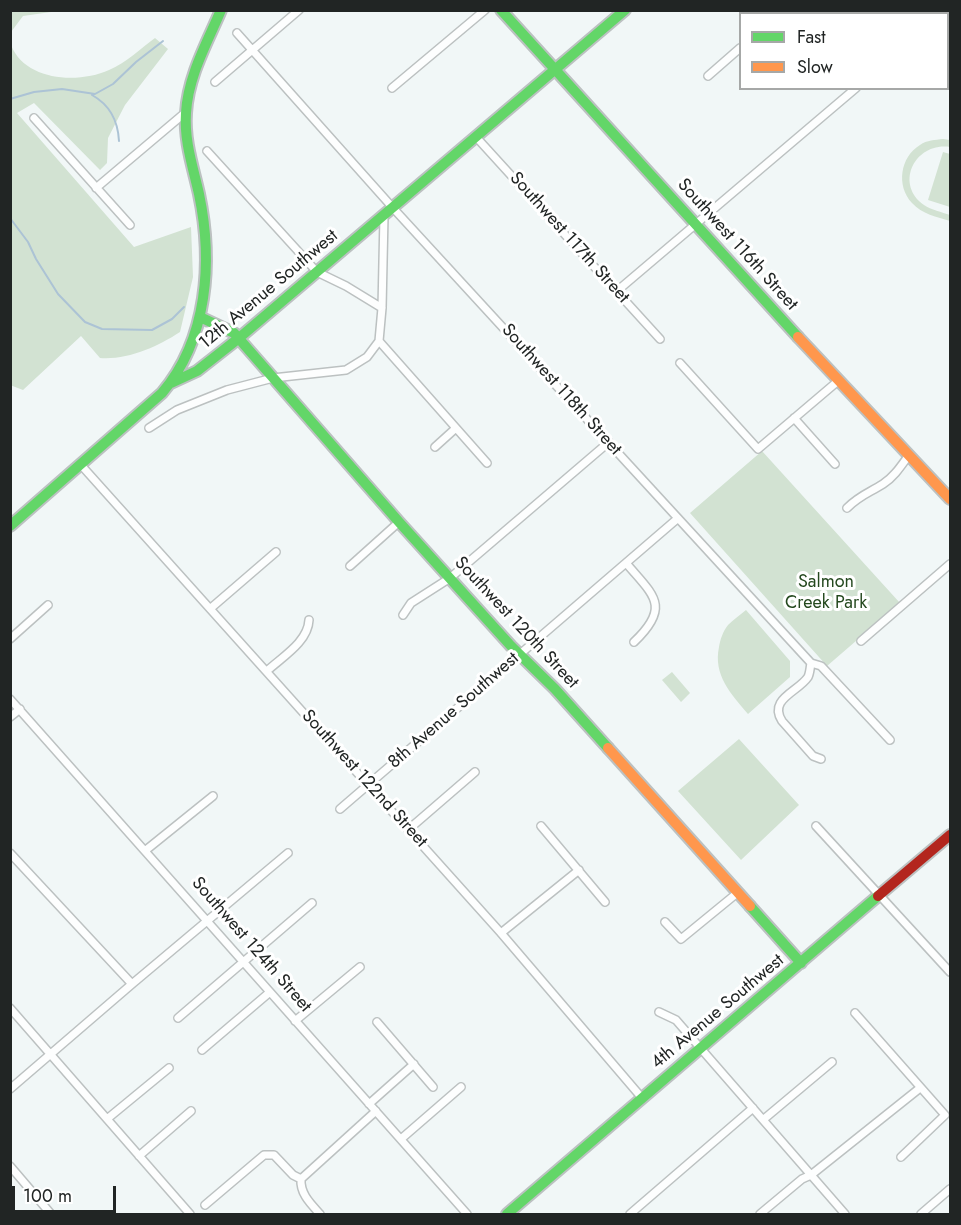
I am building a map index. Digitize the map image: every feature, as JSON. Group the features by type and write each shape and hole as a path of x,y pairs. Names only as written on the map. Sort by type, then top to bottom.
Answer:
{"street":[{"path":"10,526 171,383 188,351 205,297 208,245 191,160 186,112 196,66 221,10"},
{"path":"215,82 299,10"},
{"path":"392,88 484,10"},
{"name":"Southwest 116th Street","path":"501,10 838,381 951,499"},
{"name":"12th Avenue Southwest","path":"171,383 197,371 239,338 625,10"},
{"name":"Southwest 118th Street","path":"237,33 393,208 811,663 821,666 890,740"},
{"path":"708,76 739,50"},
{"path":"617,291 854,90"},
{"path":"96,188 186,112"},
{"path":"34,118 130,225"},
{"name":"Southwest 117th Street","path":"477,138 660,339"},
{"path":"207,151 317,272 346,286 382,308"},
{"path":"149,429 177,410 208,397 273,378 346,369 367,357 379,341 384,216"},
{"name":"Southwest 120th Street","path":"200,316 229,329 239,338 399,522 519,654 555,689 736,894 801,963"},
{"path":"379,341 487,463"},
{"path":"680,363 759,449 838,381"},
{"path":"794,418 835,464"},
{"path":"435,447 456,428"},
{"path":"403,615 411,603 450,578 609,442"},
{"path":"847,508 860,495 884,483 894,475 909,455"},
{"name":"Southwest 122nd Street","path":"81,465 409,829 642,1098"},
{"name":"8th Avenue Southwest","path":"340,809 678,519"},
{"path":"350,566 399,522"},
{"path":"211,608 276,552"},
{"path":"626,563 652,594 656,603 653,621 634,642"},
{"path":"861,641 951,564"},
{"path":"10,639 48,606"},
{"path":"267,671 303,637 309,626 309,620"},
{"path":"811,663 808,676 781,701 778,715 813,756 821,759"},
{"name":"Southwest 124th Street","path":"10,699 467,1215"},
{"path":"10,717 20,709"},
{"path":"409,829 475,772"},
{"path":"146,850 213,796"},
{"path":"541,826 605,902"},
{"path":"816,826 951,972"},
{"name":"4th Avenue Southwest","path":"515,1212 642,1098 951,835"},
{"path":"10,853 132,984"},
{"path":"10,1089 288,853"},
{"path":"501,933 579,870"},
{"path":"665,922 681,939 736,894"},
{"path":"178,1018 312,903"},
{"path":"295,1021 360,968"},
{"path":"202,1050 270,992"},
{"path":"10,1008 190,1215"},
{"path":"659,1012 676,1020 845,1215"},
{"path":"855,1013 945,1115 901,1157"},
{"path":"377,1022 433,1087"},
{"path":"764,1119 832,1062"},
{"path":"369,1104 414,1064"},
{"path":"107,1119 169,1068"},
{"path":"401,1139 461,1087"},
{"path":"760,1215 802,1179 811,1175 920,1088"},
{"path":"630,1215 753,1108"},
{"path":"139,1156 191,1111"},
{"path":"320,1215 304,1196 300,1187 301,1179 376,1111"},
{"path":"206,1205 264,1155 274,1155 293,1175 301,1179"},
{"path":"10,1166 51,1215"},
{"path":"921,1215 951,1188"}],"green space":[{"path":"11,10 58,11 23,16 11,32"},
{"path":"155,38 168,49 125,105 108,138 107,163 100,170 34,103 17,113 134,247 191,227 193,277 180,332 162,343 132,355 111,358 100,358 81,336 23,390 10,385 11,45 18,57 28,66 40,72 68,78 83,77 109,70"},
{"path":"950,140 950,147 938,147 918,158 910,176 910,186 915,196 924,205 950,215 950,221 930,215 916,207 907,196 902,180 904,164 913,150 925,142"},
{"path":"943,152 950,154 950,207 928,200"},
{"name":"Salmon Creek Park","path":"762,451 900,603 827,666 690,513"},
{"path":"746,610 790,661 790,677 748,714 725,684 718,657 720,641 725,630"},
{"path":"672,672 690,693 681,702 662,680"},
{"path":"739,739 799,805 741,860 678,791"}],"waterway":[{"path":"10,99 34,92 62,89 95,94 113,84 163,41"},
{"path":"92,95 112,114 119,141"},
{"path":"10,218 28,242 58,294 85,322 102,329 152,330 172,319 184,307"}],"traffic: fast":[{"path":"10,526 162,393 177,372 189,349 198,324 203,298 206,246 199,194 188,144 186,113 194,73 221,10"},
{"path":"501,10 798,337"},
{"path":"171,383 197,371 239,338 625,10"},
{"path":"200,317 234,333 399,522 511,646 555,689 608,748"},
{"path":"507,1214 878,896"},
{"path":"750,906 801,963"}],"traffic: slow":[{"path":"798,337 950,499"},
{"path":"608,748 750,906"}],"traffic: jam":[{"path":"878,896 950,835"}]}
